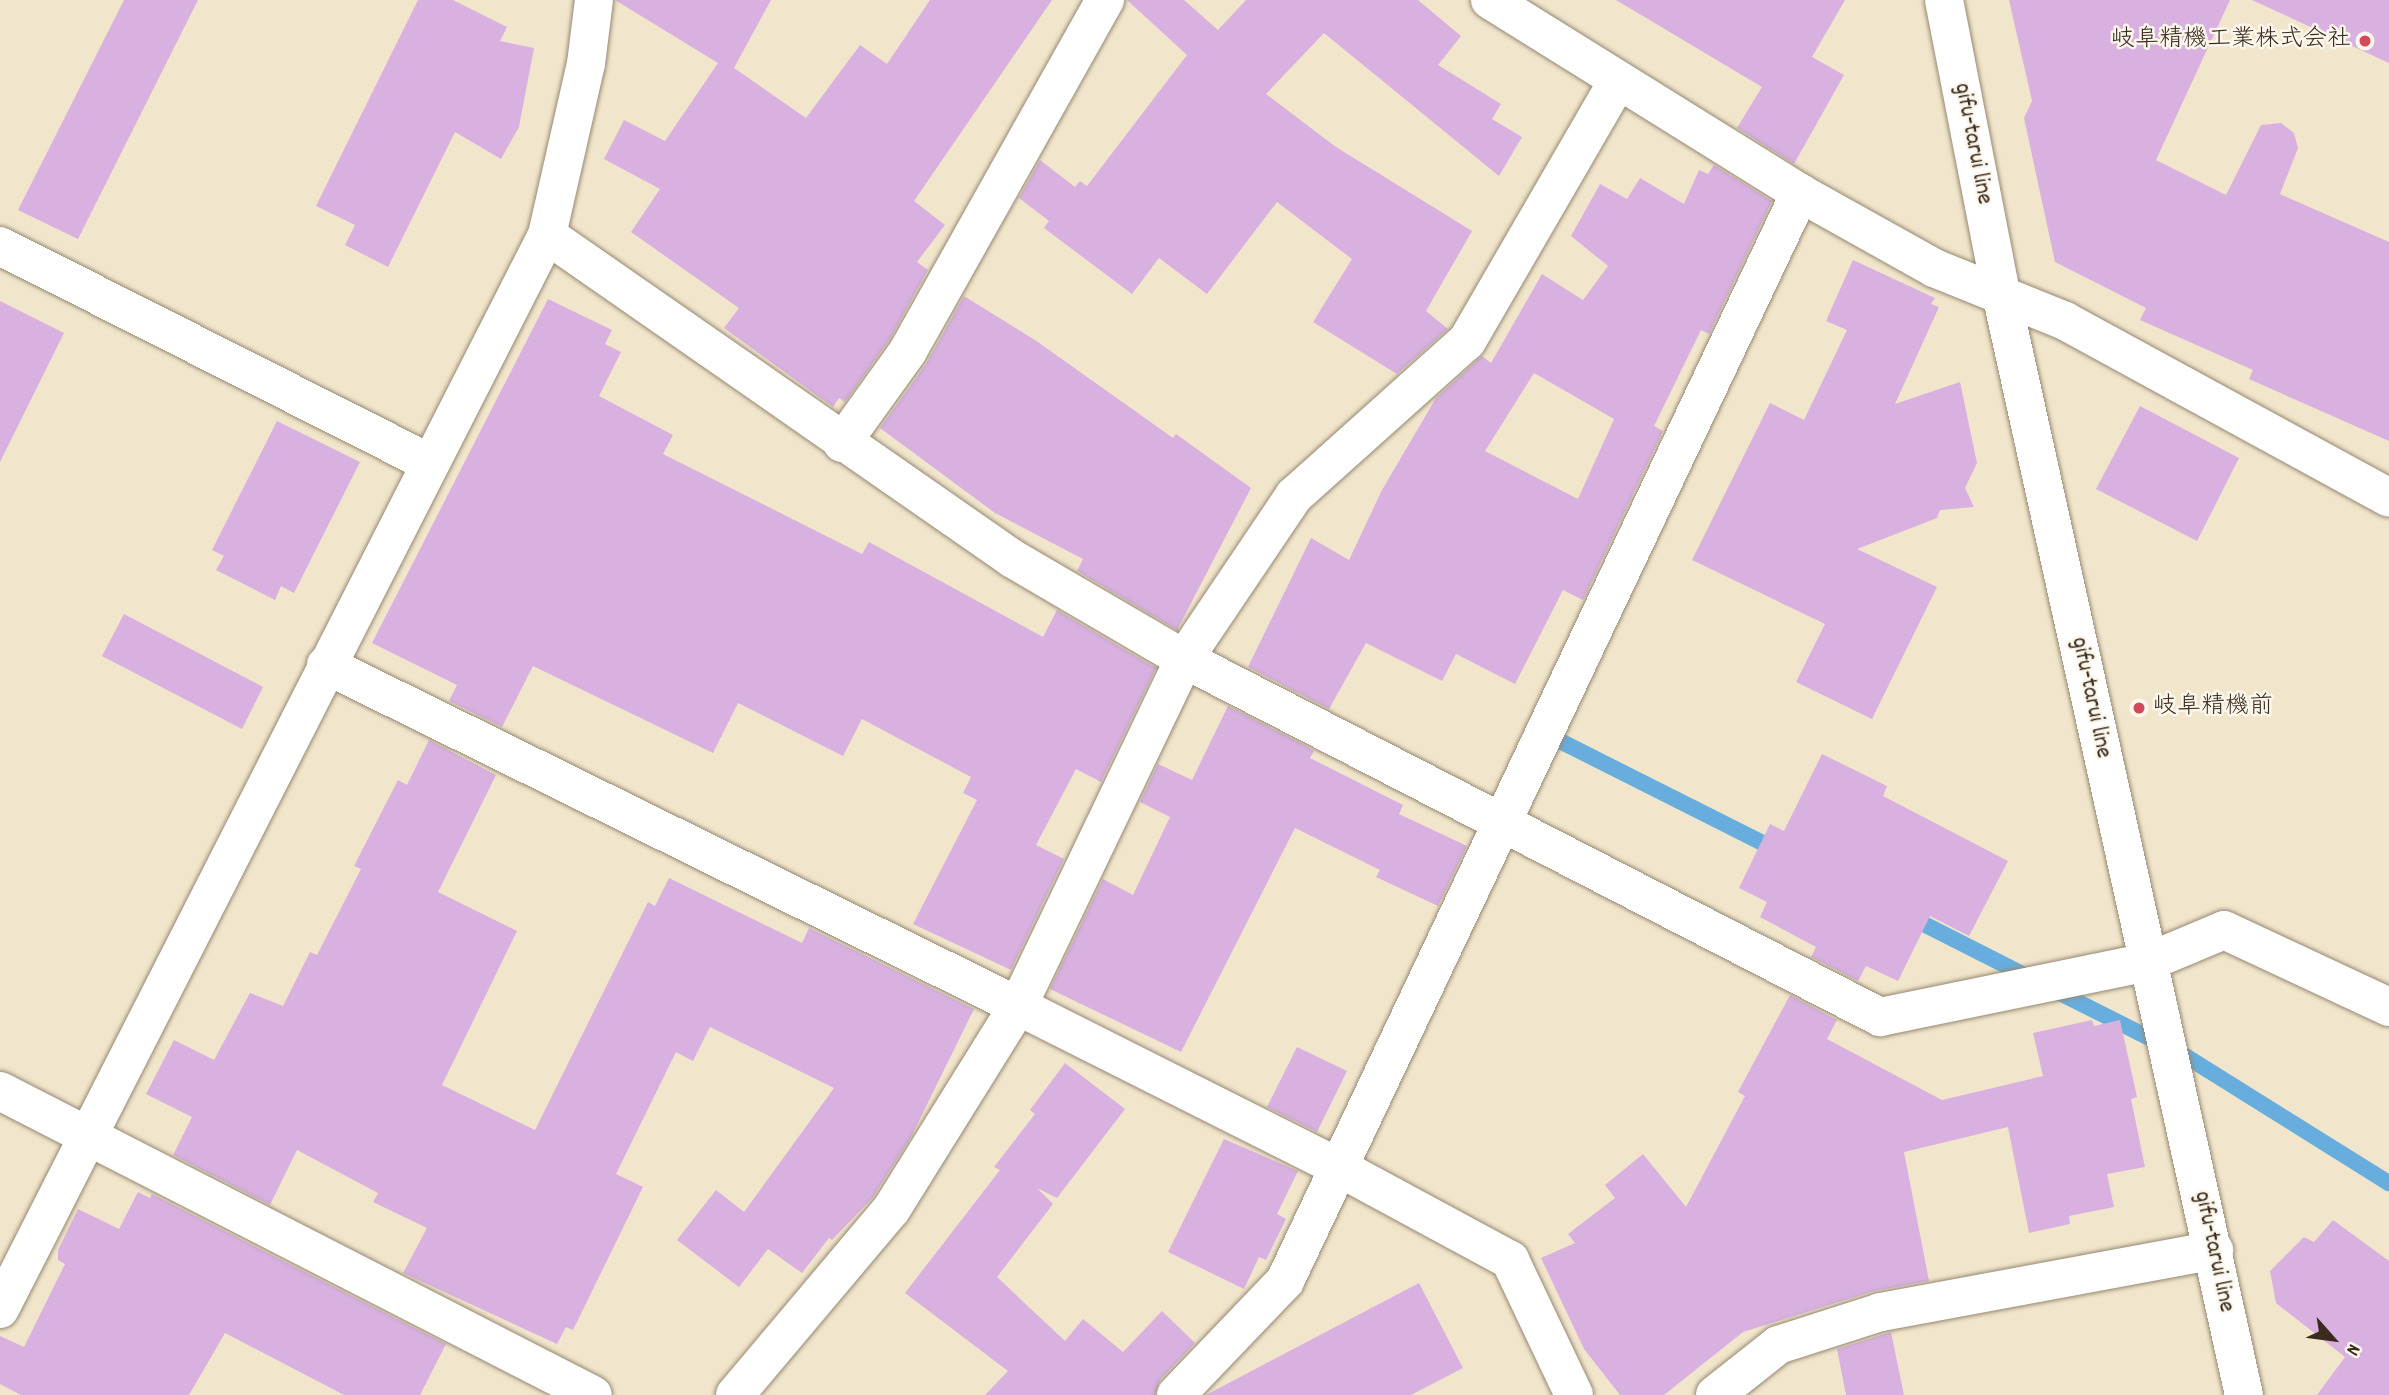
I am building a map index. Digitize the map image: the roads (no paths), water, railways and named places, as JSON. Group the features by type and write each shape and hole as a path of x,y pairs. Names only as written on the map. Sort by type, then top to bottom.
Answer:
{"street":[{"path":"0,1309 547,235 586,64 594,0"},
{"path":"842,443 908,351 1104,0"},
{"path":"1490,0 1800,193 1934,268 2002,298 2065,321 2389,498"},
{"name":"gifu-tarui line","path":"1944,0 2002,298 2244,1395"},
{"path":"735,1395 891,1210 1018,1006 1184,659 1294,496 1467,341 1618,81"},
{"path":"1176,1395 1285,1281 1800,193"},
{"path":"547,235 842,443 1013,559 1184,659 1502,826 1880,1017 2147,962 2224,930 2389,1007"},
{"path":"0,246 429,463"},
{"path":"326,665 1018,1006 1338,1167 1510,1260 1574,1395"},
{"path":"0,1091 593,1395"},
{"path":"1715,1395 1778,1345 1881,1311 2214,1250"}],"waterway":[{"path":"1554,738 1779,851"},
{"path":"1908,916 2032,979"},
{"path":"2052,989 2187,1057 2389,1183"}],"place":[{"name":"岐阜精機工業株式会社","path":"2365,41"},
{"name":"岐阜精機前","path":"2139,708"}]}
